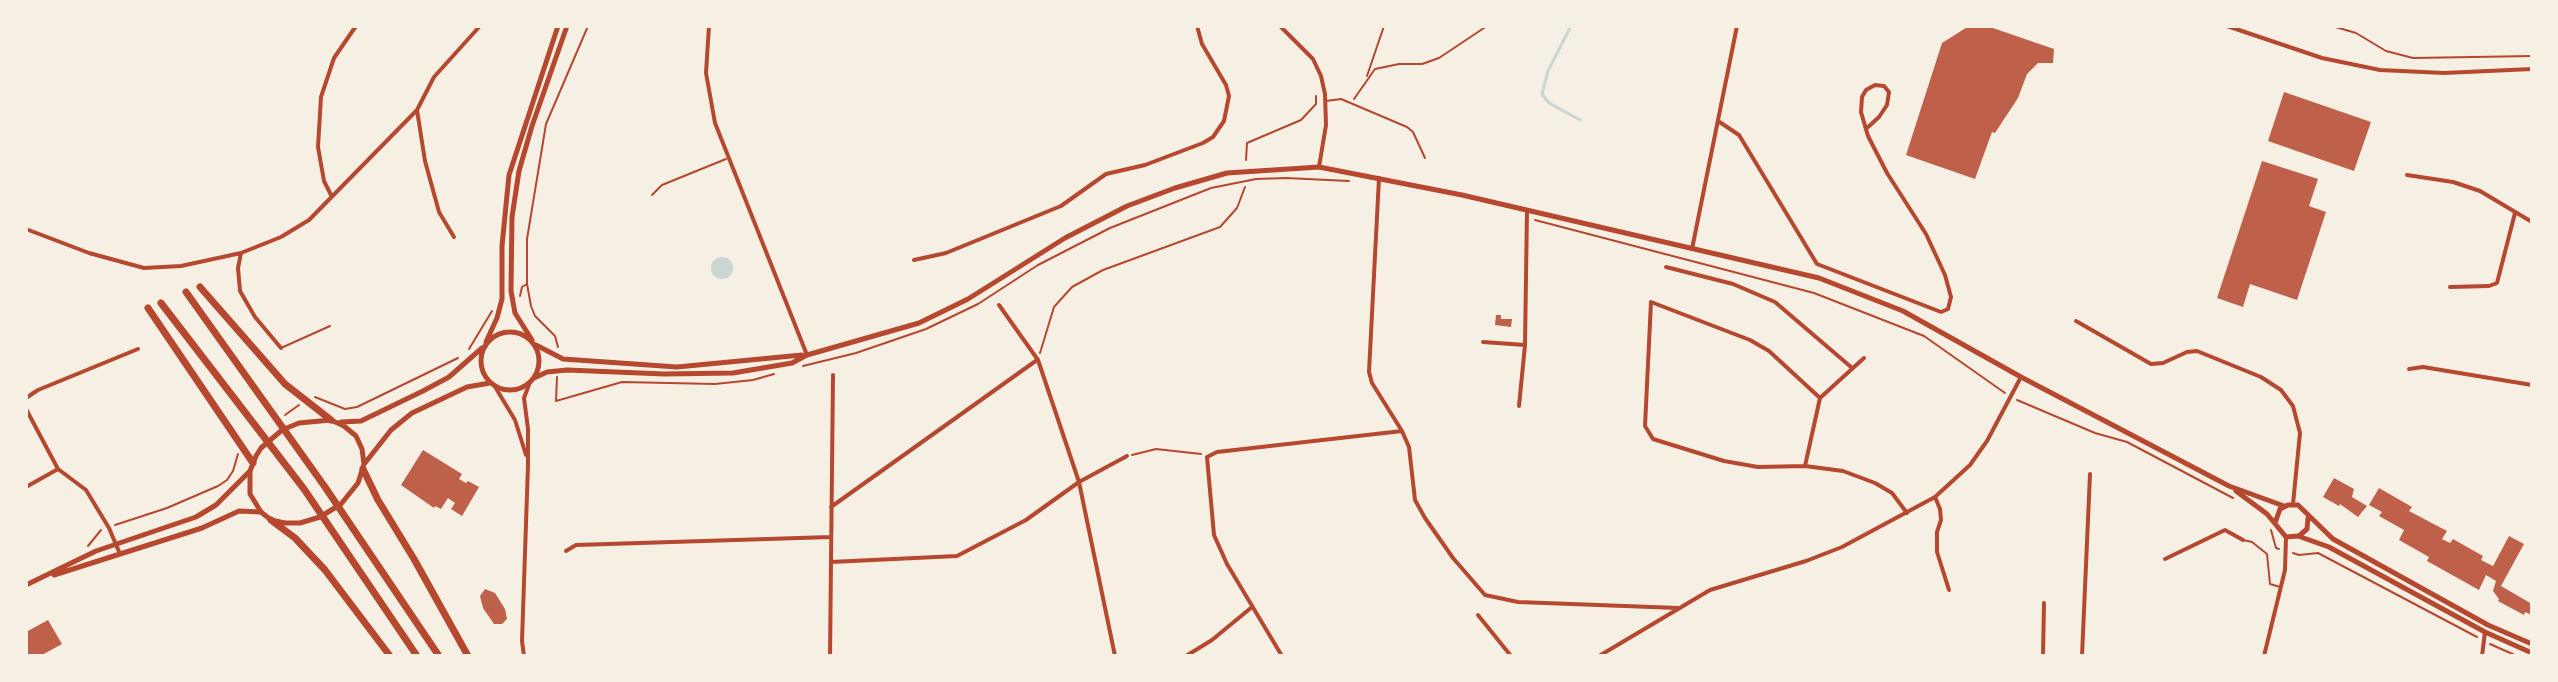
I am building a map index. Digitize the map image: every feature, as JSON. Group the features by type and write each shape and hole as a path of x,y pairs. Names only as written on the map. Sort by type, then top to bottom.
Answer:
{"highway":[{"path":"200,287 285,384 333,420"},
{"path":"186,292 325,487 439,656"},
{"path":"161,303 304,489 417,656"},
{"path":"148,308 243,445 252,467"},
{"path":"364,467 372,491 468,656"},
{"path":"271,520 295,538 325,570 390,656"}],"street":[{"path":"332,197 324,181 318,147 321,97 334,58 356,26"},
{"path":"26,229 89,253 144,268 181,266 241,253 281,237 309,220 417,110 434,77 480,26"},
{"path":"528,465 524,442 515,420 480,367 484,345 502,299 502,246 509,175 558,26"},
{"path":"524,656 528,429 524,398 539,366 534,343 515,313 511,291 512,217 519,171 567,26"},
{"path":"709,26 707,86 715,123 807,355"},
{"path":"914,260 946,253 1061,206 1106,174 1145,165 1213,137 1227,113 1229,96 1226,85 1202,44 1197,26"},
{"path":"1280,26 1313,59 1321,76 1326,101 1326,125 1319,167"},
{"path":"1692,249 1737,26"},
{"path":"2227,26 2322,58 2380,70 2464,73 2532,69"},
{"path":"1718,121 1739,135 1817,264 1941,312 1948,309 1951,297 1945,275 1926,234 1887,173 1867,128 1861,112 1862,97 1869,87 1884,86 1889,92 1887,105 1867,128"},
{"path":"417,110 425,161 439,212 454,237"},
{"path":"28,584 117,543 196,517 216,505 252,467 261,448 282,430 299,423 361,421 449,377 503,332 522,334 563,359 677,367 807,355 919,323 968,299 1065,238 1127,206 1175,188 1227,173 1319,167 1527,210 1819,278 1863,293 1903,311 2229,486 2284,506"},
{"path":"2407,175 2453,182 2480,191 2532,222"},
{"path":"1379,177 1369,372 1372,383 1409,447 1415,500 1453,558 1485,595 1518,602 1678,608"},
{"path":"1519,406 1525,345 1527,210"},
{"path":"2450,287 2497,283 2515,213"},
{"path":"241,253 238,268 240,291 255,317 281,348"},
{"path":"1666,267 1733,284 1775,302 1851,367"},
{"path":"1820,398 1769,351 1757,344 1651,302 1647,433 1663,444 1724,461 1758,467 1805,466 1843,471 1892,493 1907,513"},
{"path":"999,305 1038,360 1079,482 1115,656"},
{"path":"2076,321 2151,364 2197,351 2273,383 2287,397 2298,417 2300,433 2293,504"},
{"path":"1483,342 1525,345"},
{"path":"26,398 38,390 138,349"},
{"path":"252,467 250,494 261,512 271,520 285,523 311,521 331,511 350,494 364,467 391,430 412,413 467,387 492,384 514,390 532,380 567,370 733,373 792,363 807,355"},
{"path":"1805,466 1820,398 1864,358"},
{"path":"831,507 1038,360"},
{"path":"2409,369 2423,367 2532,385"},
{"path":"830,656 833,375"},
{"path":"1599,656 1710,590 1842,547 1935,497 1970,465 1987,441 2021,377"},
{"path":"26,409 58,469 86,490 117,543 120,554"},
{"path":"333,420 356,436 362,449 364,467"},
{"path":"1282,656 1227,564 1214,535 1207,457 1217,452 1402,431"},
{"path":"831,562 957,556 1026,520 1079,482 1127,456"},
{"path":"26,487 58,469"},
{"path":"2082,656 2090,474"},
{"path":"2229,486 2267,514 2286,537 2281,587 2264,656"},
{"path":"1935,497 1941,520 1937,532 1937,552 1949,590"},
{"path":"2275,524 2277,513 2284,506 2293,504 2303,508 2308,517 2345,545 2488,625 2532,644"},
{"path":"28,584 202,528 239,511 261,512"},
{"path":"2298,536 2307,529 2308,517"},
{"path":"2165,559 2225,530 2243,540"},
{"path":"2286,537 2298,536 2329,547 2485,632 2532,653"},
{"path":"566,551 576,545 831,537"},
{"path":"2043,656 2044,603"},
{"path":"1186,656 1212,640 1253,607"},
{"path":"1478,615 1511,656"},
{"path":"2482,656 2485,632"}],"lane":[{"path":"1326,101 1341,99 1407,127 1413,132 1425,158"},
{"path":"652,195 662,185 728,158"},
{"path":"281,348 330,326"},
{"path":"2243,540 2252,542 2267,554 2270,584 2281,587"}],"path":[{"path":"558,347 555,336 535,316 527,284 527,239 542,140 550,112 588,26"},
{"path":"1352,103 1367,77 1384,26"},
{"path":"1367,77 1375,69 1399,64 1422,64 1439,58 1487,26"},
{"path":"2332,26 2356,33 2386,51 2413,58 2532,56"},
{"path":"1246,160 1247,143 1301,120 1316,104 1316,96"},
{"path":"793,369 926,329 978,304 1038,265 1110,228 1211,188 1256,179 1353,181"},
{"path":"1038,360 1054,307 1072,287 1103,270 1220,227 1237,208 1245,187"},
{"path":"1527,218 1814,293 1924,336 2010,396 2095,433 2127,442 2243,504"},
{"path":"520,297 522,287 527,284"},
{"path":"468,350 481,332 490,311"},
{"path":"291,411 317,396 341,408 357,407 460,357"},
{"path":"833,375 834,359"},
{"path":"557,376 556,401 622,382 715,384 753,380 779,373"},
{"path":"80,551 90,545 98,531 167,508 218,486 233,471 243,445"},
{"path":"1127,456 1156,449 1194,452 1207,457"},
{"path":"2264,520 2276,548 2299,555 2318,553 2517,656"}],"shaded area":[{"path":"722,257 730,260 733,268 730,276 722,279 714,276 711,268 714,260"}],"building":[{"path":"1969,26 1987,26 2054,49 2053,63 2038,63 2027,74 2018,98 1995,133 1992,132 1975,179 1906,155 1942,43"},
{"path":"2284,92 2371,122 2354,171 2268,141"},
{"path":"2262,161 2318,179 2309,206 2326,212 2297,300 2250,284 2243,307 2217,298"},
{"path":"1496,315 1501,315 1501,319 1512,319 1511,327 1495,325"},
{"path":"423,450 462,474 459,479 479,487 462,516 451,509 455,503 448,498 441,509 434,508 401,485"},
{"path":"2334,478 2354,489 2352,497 2367,506 2358,517 2323,497"},
{"path":"2379,488 2412,507 2409,511 2447,531 2442,539 2450,543 2453,539 2483,556 2481,560 2493,566 2509,536 2524,544 2501,586 2532,604 2532,615 2525,612 2524,615 2498,601 2493,591 2496,581 2486,575 2479,590 2427,561 2429,557 2399,540 2404,530 2379,516 2382,512 2369,505"},
{"path":"485,589 495,593 505,609 507,619 502,624 494,624 483,608 480,596"},
{"path":"48,620 62,644 40,656 26,656 26,632"}],"waterway":[{"path":"1571,26 1548,71 1542,94 1549,103 1580,120"}]}
